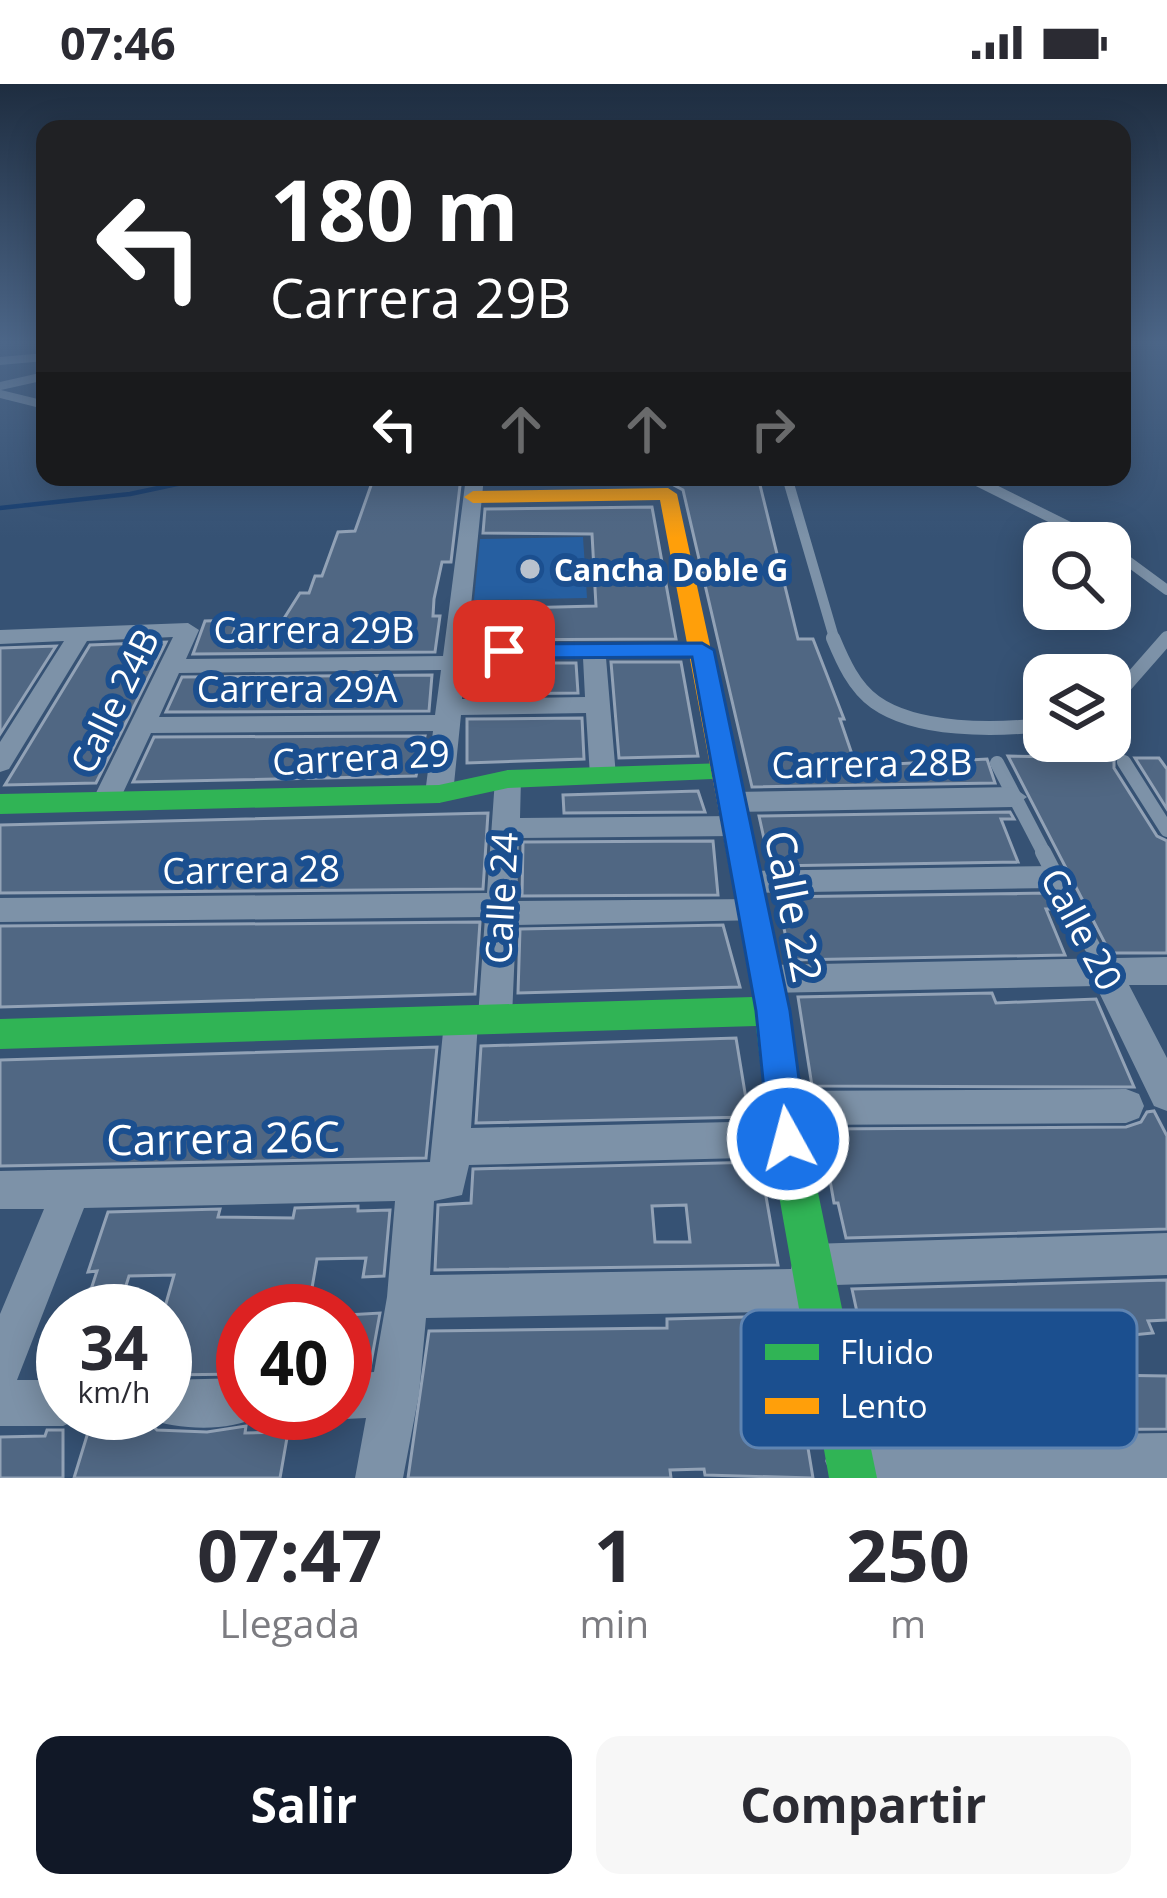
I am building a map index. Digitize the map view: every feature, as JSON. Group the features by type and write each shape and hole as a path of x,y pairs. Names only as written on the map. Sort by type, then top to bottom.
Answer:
{"street":[{"name":"Calle 22","path":"474,487 668,494 770,995 786,1123 820,1310"},
{"path":"439,794 474,487"},
{"name":"Carrera 29B","path":"0,637 188,630"},
{"name":"Calle 24B","path":"105,803 188,630"},
{"path":"0,763 80,634"},
{"name":"Carrera 29B","path":"172,666 702,650"},
{"path":"594,651 603,776"},
{"name":"Carrera 29A","path":"146,724 450,715 597,705"},
{"name":"Carrera 29","path":"0,804 439,794 508,779 726,772"},
{"name":"Calle 24","path":"380,1478 408,1298 502,909 508,779"},
{"name":"Carrera 28B","path":"505,828 1013,797"},
{"name":"Carrera 28","path":"0,910 502,909 1054,877"},
{"path":"0,1034 478,1019 1167,970"},
{"name":"Calle 20","path":"1105,971 1167,1094"},
{"name":"Carrera 26C","path":"0,1190 438,1170 786,1123 1126,1106"},
{"path":"0,1367 72,1189"},
{"path":"408,1298 1167,1254"},
{"path":"372,1395 396,1394"},
{"path":"0,1403 36,1403"},
{"path":"851,1469 1167,1457"}],"lane":[{"path":"790,486 842,663 861,691 911,718 1023,725"},
{"path":"987,486 1060,522"},
{"path":"1131,563 1167,590"},
{"path":"1131,679 1167,638"},
{"path":"1124,762 1167,830"},
{"name":"Calle 20","path":"998,763 1105,971"}],"shaded area":[{"path":"583,537 587,598 474,600 480,539"}],"building":[{"path":"371,486 460,486 451,562 442,562 434,599 433,616 440,616 435,652 193,654 205,621 238,620 230,641 271,639 300,593 309,593 315,576 322,576 338,532 355,531"},
{"path":"676,486 760,486 798,639 813,639 844,719 840,719 856,766 987,759 995,783 752,787 683,490"},
{"path":"652,507 676,639 474,640 477,609 596,606 592,534 483,533 485,509"},
{"path":"166,642 96,783 5,785 90,645"},
{"path":"56,646 0,734 0,648"},
{"path":"611,662 681,662 698,756 619,758"},
{"path":"471,663 576,663 578,693 469,694"},
{"path":"432,675 429,711 166,712 182,677"},
{"path":"582,718 584,759 467,763 467,719"},
{"path":"425,736 416,776 133,782 154,737"},
{"path":"1008,756 1023,756 1023,762 1114,762 1157,836 1167,841 1167,953 1110,953"},
{"path":"1135,758 1159,758 1167,769 1167,809"},
{"path":"698,791 705,812 564,813 563,795"},
{"path":"1010,812 1014,819 1001,819 1018,862 770,866 759,816"},
{"path":"488,813 483,889 0,893 0,825"},
{"path":"713,841 718,895 522,896 523,842"},
{"path":"1050,893 1058,909 1046,909 1065,955 791,960 777,897"},
{"path":"480,922 475,994 0,1007 0,926"},
{"path":"723,925 740,987 518,993 520,929"},
{"path":"992,993 996,1003 1096,999 1134,1087 812,1086 798,997"},
{"path":"736,1038 749,1117 476,1123 481,1046"},
{"path":"437,1047 426,1158 0,1166 0,1060"},
{"path":"1154,1111 1167,1136 1167,1229 846,1238 838,1203 834,1203 821,1129 1126,1127"},
{"path":"760,1162 778,1265 435,1270 438,1205 471,1203 473,1169","holes":["686,1205 690,1242 655,1242 652,1206"]},
{"path":"295,1208 390,1210 384,1276 363,1277 366,1258 317,1259 313,1284 216,1284 216,1374 192,1375 192,1284 171,1284 174,1275 129,1276 126,1284 93,1284 97,1271 88,1272 108,1212 220,1209 218,1217 293,1218"},
{"path":"1167,1280 1167,1320 1148,1321 1153,1333 1137,1335 1137,1310 857,1310 852,1289"},
{"path":"372,1313 380,1313 372,1357"},
{"path":"741,1317 741,1448 808,1448 813,1478 705,1475 704,1469 670,1470 671,1478 408,1478 429,1331 667,1328 667,1319"},
{"path":"1137,1376 1167,1376 1167,1429 1137,1429"},
{"path":"192,1431 216,1431 216,1440 287,1440 280,1478 74,1478 86,1440 192,1440"},
{"path":"0,1437 63,1440 63,1478 0,1478"}],"waterway":[{"path":"0,508 168,486"}],"traffic: fast":[{"path":"0,804 439,794 508,779 726,772"},
{"path":"750,898 821,1310"},
{"path":"0,1034 773,1011"},
{"path":"847,1448 853,1478"}],"traffic: slow":[{"path":"473,497 668,494 750,898"}],"place":[{"name":"Cancha Doble G","path":"530,569"}],"route":[{"path":"504,651 702,650 773,1011 788,1139"}]}
